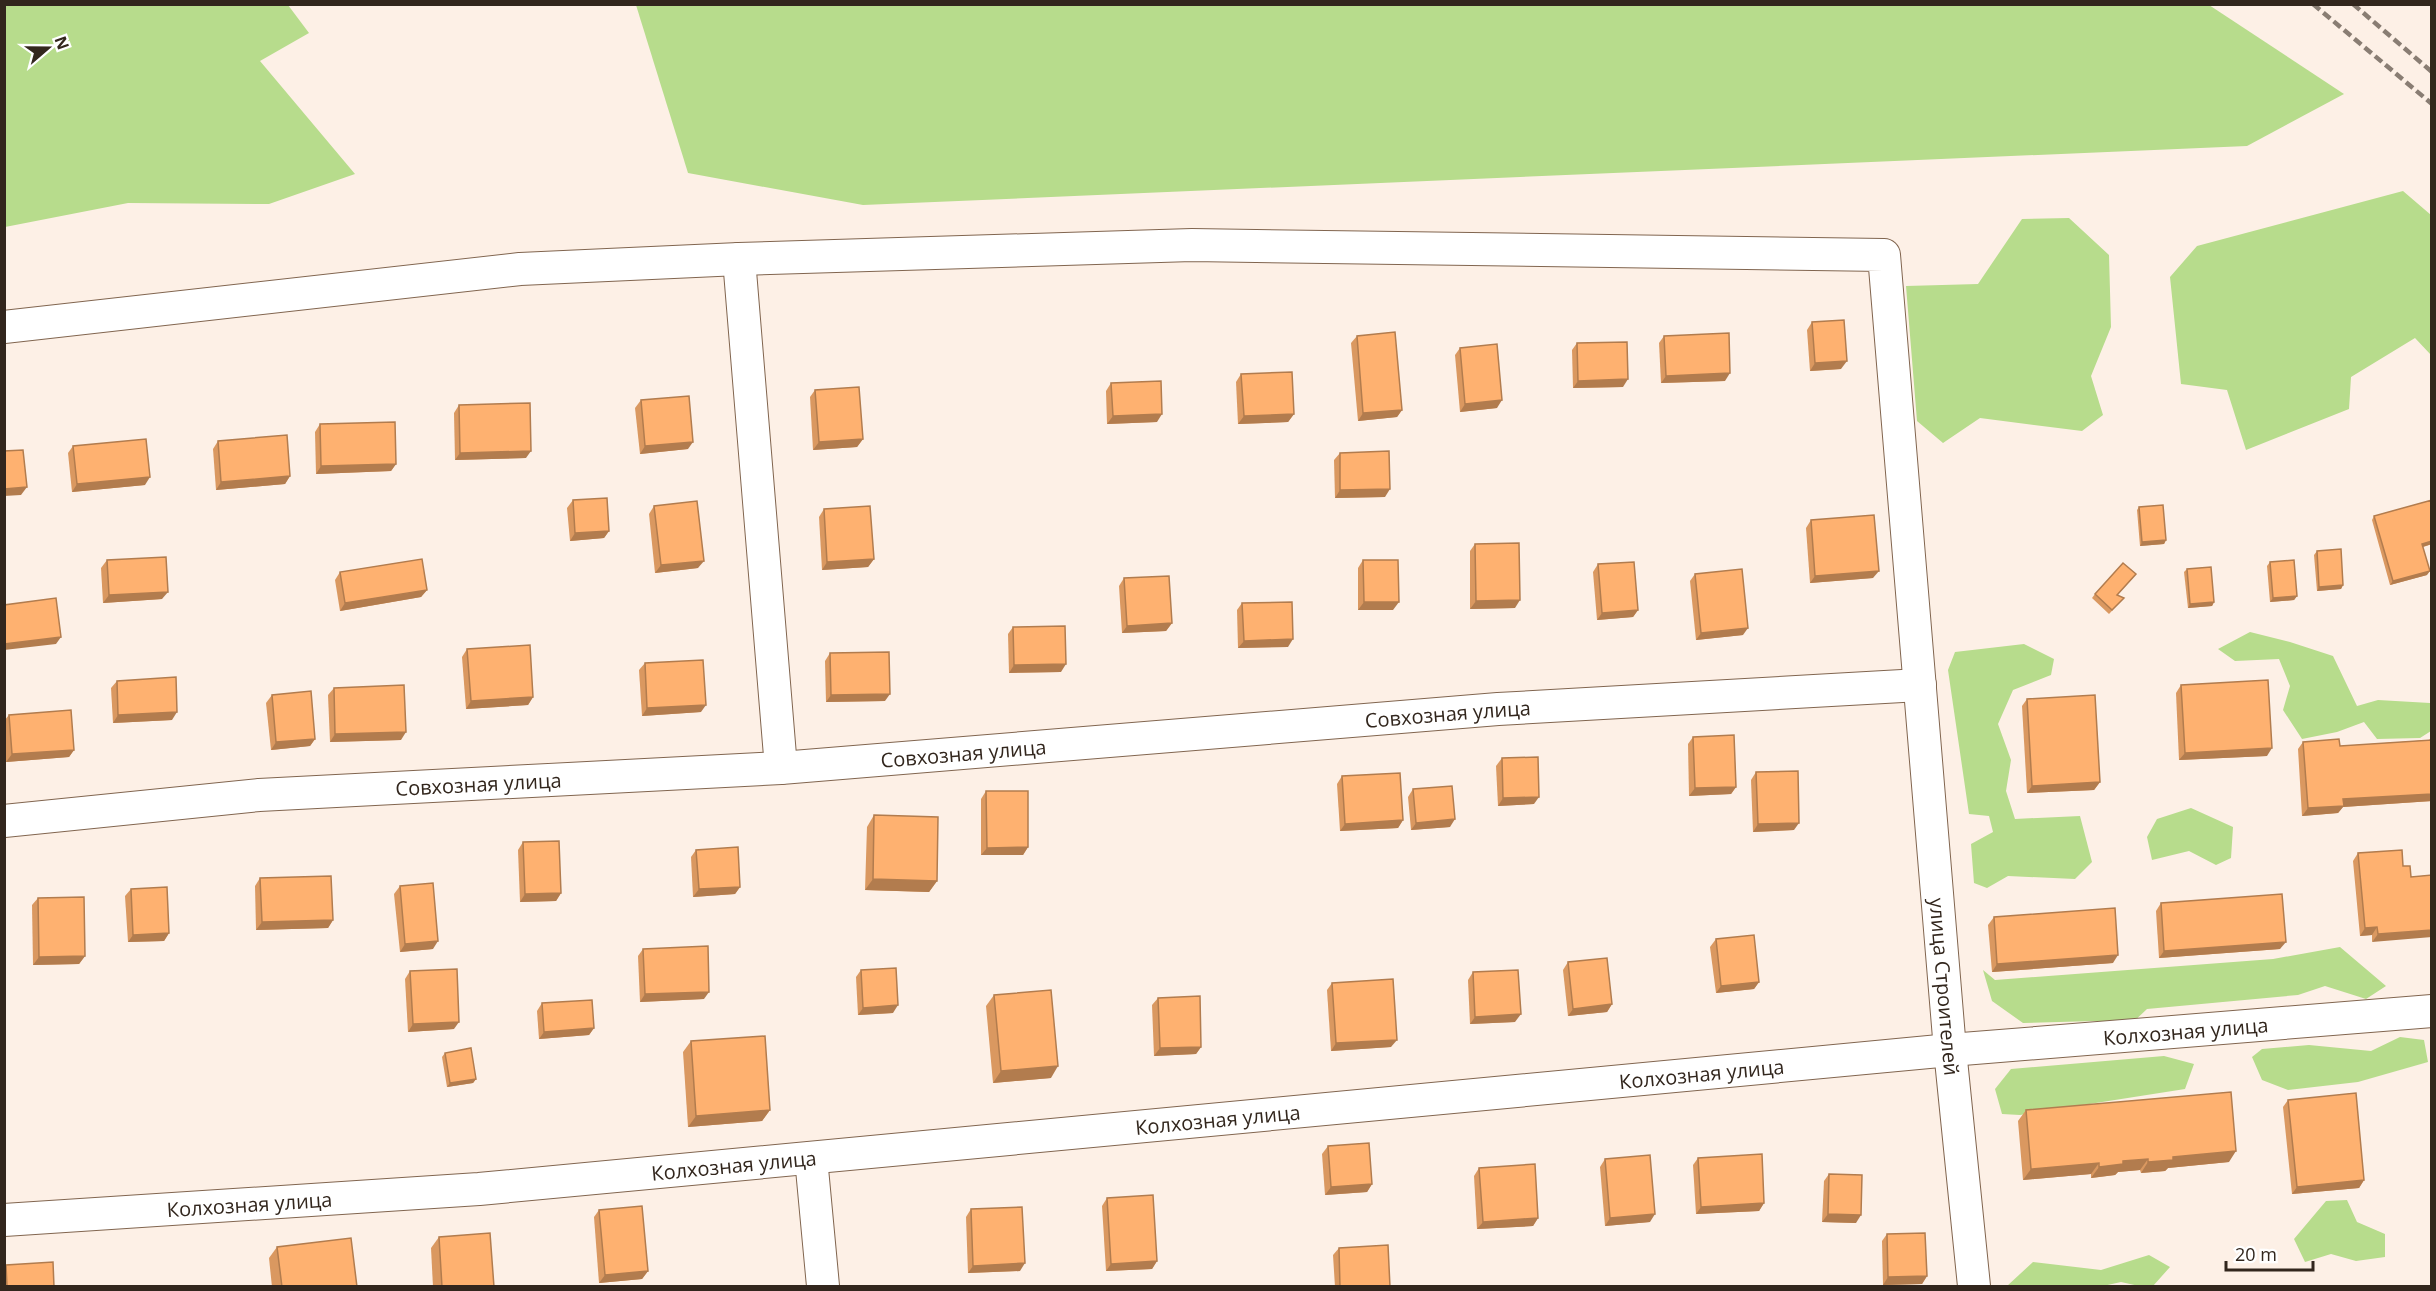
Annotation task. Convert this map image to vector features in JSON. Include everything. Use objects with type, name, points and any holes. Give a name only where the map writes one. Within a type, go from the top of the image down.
[{"type":"street","name":"улица Строителей","points":[[739,259],[1192,245],[1884,255],[1950,1050],[1974,1287]]},
{"type":"street","points":[[4,327],[520,269],[739,259],[781,768]]},
{"type":"street","name":"Совхозная улица","points":[[4,820],[259,795],[781,768],[1498,709],[1920,685]]},
{"type":"street","name":"Колхозная улица","points":[[4,1220],[479,1190],[1950,1050],[2432,1011]]},
{"type":"street","points":[[811,1158],[823,1287]]},
{"type":"green space","points":[[5,4],[288,5],[309,33],[260,61],[355,174],[269,204],[128,203],[5,227]]},
{"type":"green space","points":[[636,5],[2209,5],[2344,94],[2247,146],[863,205],[688,173]]},
{"type":"green space","points":[[2403,191],[2431,215],[2431,355],[2415,338],[2351,377],[2349,409],[2246,450],[2227,390],[2181,384],[2170,277],[2197,246]]},
{"type":"green space","points":[[2069,218],[2109,255],[2111,327],[2091,376],[2103,415],[2082,431],[1980,418],[1943,443],[1917,421],[1906,286],[1978,284],[2022,219]]},
{"type":"green space","points":[[2250,632],[2333,656],[2357,706],[2378,700],[2430,703],[2431,731],[2420,738],[2377,739],[2364,722],[2337,732],[2302,739],[2283,710],[2290,686],[2279,659],[2235,661],[2218,649]]},
{"type":"green space","points":[[2024,644],[2054,659],[2051,675],[2013,690],[1998,724],[2011,760],[2006,791],[2015,819],[2080,816],[2092,862],[2075,879],[2008,876],[1987,888],[1974,883],[1971,844],[1993,832],[1989,816],[1969,814],[1948,670],[1955,652]]},
{"type":"green space","points":[[2191,808],[2233,827],[2231,858],[2216,865],[2189,851],[2152,860],[2147,837],[2157,819]]},
{"type":"green space","points":[[2340,947],[2386,986],[2366,999],[2325,986],[2298,995],[2147,1009],[2129,1026],[2095,1021],[2023,1023],[1992,1001],[1983,970],[1995,980],[2273,959]]},
{"type":"green space","points":[[2400,1037],[2424,1040],[2428,1062],[2358,1082],[2288,1090],[2262,1080],[2252,1057],[2262,1049],[2309,1045],[2371,1051]]},
{"type":"green space","points":[[2164,1056],[2194,1064],[2185,1089],[2020,1115],[2002,1114],[1995,1089],[2011,1069]]},
{"type":"green space","points":[[2347,1200],[2357,1222],[2385,1234],[2385,1257],[2356,1261],[2331,1254],[2305,1262],[2294,1239],[2326,1201]]},
{"type":"green space","points":[[2149,1255],[2170,1267],[2153,1286],[2121,1282],[2103,1286],[2007,1286],[2033,1262],[2101,1270]]},
{"type":"building","points":[[1844,320],[1847,361],[1815,363],[1812,322]]},
{"type":"building","points":[[1395,332],[1402,410],[1363,413],[1357,336]]},
{"type":"building","points":[[1729,333],[1730,373],[1666,376],[1664,336]]},
{"type":"building","points":[[1627,342],[1628,379],[1578,381],[1577,343]]},
{"type":"building","points":[[1497,344],[1502,400],[1465,404],[1460,348]]},
{"type":"building","points":[[1292,372],[1294,414],[1244,416],[1241,374]]},
{"type":"building","points":[[1161,381],[1162,414],[1113,416],[1111,383]]},
{"type":"building","points":[[859,387],[863,439],[819,442],[815,390]]},
{"type":"building","points":[[689,396],[693,442],[645,446],[641,400]]},
{"type":"building","points":[[530,403],[531,451],[460,453],[459,405]]},
{"type":"building","points":[[395,422],[396,464],[321,466],[320,424]]},
{"type":"building","points":[[287,435],[290,476],[221,482],[218,441]]},
{"type":"building","points":[[146,439],[150,477],[77,484],[73,446]]},
{"type":"building","points":[[23,450],[27,487],[4,489],[4,451]]},
{"type":"building","points":[[1389,451],[1390,489],[1340,490],[1340,453]]},
{"type":"building","points":[[607,498],[609,531],[575,533],[573,500]]},
{"type":"building","points":[[2432,500],[2432,541],[2422,544],[2430,571],[2393,581],[2374,516]]},
{"type":"building","points":[[697,501],[704,561],[661,565],[654,506]]},
{"type":"building","points":[[2163,505],[2166,540],[2142,542],[2139,507]]},
{"type":"building","points":[[870,506],[874,559],[827,562],[824,509]]},
{"type":"building","points":[[1874,515],[1879,571],[1815,576],[1811,520]]},
{"type":"building","points":[[1519,543],[1520,600],[1476,601],[1475,544]]},
{"type":"building","points":[[2341,549],[2343,585],[2319,587],[2317,551]]},
{"type":"building","points":[[166,557],[168,592],[109,595],[107,560]]},
{"type":"building","points":[[422,559],[427,590],[345,603],[340,572]]},
{"type":"building","points":[[1363,560],[1398,560],[1399,602],[1364,602]]},
{"type":"building","points":[[2294,560],[2297,596],[2273,598],[2270,562]]},
{"type":"building","points":[[1634,562],[1638,610],[1602,613],[1598,564]]},
{"type":"building","points":[[2123,563],[2136,574],[2117,595],[2124,598],[2112,610],[2095,594]]},
{"type":"building","points":[[2211,567],[2214,602],[2190,604],[2187,569]]},
{"type":"building","points":[[1742,569],[1748,628],[1701,633],[1695,574]]},
{"type":"building","points":[[1169,576],[1172,623],[1127,626],[1124,578]]},
{"type":"building","points":[[56,598],[61,637],[4,644],[4,605]]},
{"type":"building","points":[[1292,602],[1293,639],[1244,641],[1242,603]]},
{"type":"building","points":[[1065,626],[1066,664],[1014,665],[1013,627]]},
{"type":"building","points":[[530,645],[533,697],[471,701],[467,649]]},
{"type":"building","points":[[889,652],[890,694],[831,695],[830,653]]},
{"type":"building","points":[[703,660],[706,705],[647,708],[645,663]]},
{"type":"building","points":[[176,677],[177,712],[118,715],[117,681]]},
{"type":"building","points":[[2268,680],[2272,748],[2185,753],[2181,685]]},
{"type":"building","points":[[404,685],[406,732],[335,734],[334,688]]},
{"type":"building","points":[[311,691],[315,739],[276,742],[272,695]]},
{"type":"building","points":[[2095,695],[2100,782],[2032,786],[2027,699]]},
{"type":"building","points":[[71,710],[74,750],[12,754],[9,715]]},
{"type":"building","points":[[1734,735],[1736,787],[1695,788],[1693,737]]},
{"type":"building","points":[[2339,739],[2340,746],[2432,740],[2432,794],[2343,799],[2344,806],[2308,808],[2303,742]]},
{"type":"building","points":[[1538,757],[1539,797],[1503,798],[1502,758]]},
{"type":"building","points":[[1798,771],[1799,823],[1758,824],[1756,772]]},
{"type":"building","points":[[1400,773],[1403,820],[1345,824],[1342,776]]},
{"type":"building","points":[[1452,786],[1455,819],[1416,823],[1413,789]]},
{"type":"building","points":[[986,791],[1028,791],[1028,847],[987,848]]},
{"type":"building","points":[[874,815],[938,817],[937,881],[873,879]]},
{"type":"building","points":[[559,841],[561,893],[525,894],[523,842]]},
{"type":"building","points":[[738,847],[740,887],[699,889],[696,850]]},
{"type":"building","points":[[2402,850],[2403,866],[2410,866],[2411,877],[2432,875],[2432,930],[2378,934],[2377,927],[2365,928],[2358,853]]},
{"type":"building","points":[[331,876],[333,920],[262,922],[260,878]]},
{"type":"building","points":[[433,883],[438,941],[405,944],[400,886]]},
{"type":"building","points":[[167,887],[169,933],[133,935],[131,889]]},
{"type":"building","points":[[2282,894],[2286,942],[2164,951],[2161,903]]},
{"type":"building","points":[[84,897],[85,956],[39,957],[38,898]]},
{"type":"building","points":[[2115,908],[2118,955],[1997,964],[1994,917]]},
{"type":"building","points":[[1754,935],[1759,982],[1721,986],[1716,939]]},
{"type":"building","points":[[708,946],[709,992],[645,994],[643,949]]},
{"type":"building","points":[[1607,958],[1612,1004],[1573,1009],[1568,962]]},
{"type":"building","points":[[896,968],[898,1005],[863,1008],[861,970]]},
{"type":"building","points":[[457,969],[459,1022],[413,1024],[410,971]]},
{"type":"building","points":[[1518,970],[1521,1014],[1475,1017],[1473,972]]},
{"type":"building","points":[[1393,979],[1397,1040],[1336,1043],[1332,983]]},
{"type":"building","points":[[1051,990],[1058,1066],[1001,1071],[994,995]]},
{"type":"building","points":[[1200,996],[1201,1047],[1160,1048],[1158,998]]},
{"type":"building","points":[[592,1000],[594,1028],[544,1032],[542,1003]]},
{"type":"building","points":[[765,1036],[770,1110],[696,1116],[691,1041]]},
{"type":"building","points":[[471,1048],[476,1079],[450,1083],[445,1053]]},
{"type":"building","points":[[2231,1092],[2236,1151],[2173,1157],[2173,1160],[2123,1161],[2123,1164],[2099,1167],[2099,1163],[2031,1169],[2026,1110]]},
{"type":"building","points":[[2356,1093],[2364,1180],[2297,1187],[2288,1100]]},
{"type":"building","points":[[1369,1143],[1372,1184],[1331,1187],[1328,1146]]},
{"type":"building","points":[[1762,1154],[1764,1203],[1701,1207],[1698,1158]]},
{"type":"building","points":[[1650,1155],[1655,1214],[1610,1218],[1605,1159]]},
{"type":"building","points":[[1535,1164],[1538,1218],[1483,1222],[1479,1168]]},
{"type":"building","points":[[1829,1174],[1862,1175],[1861,1215],[1828,1214]]},
{"type":"building","points":[[1153,1195],[1157,1261],[1111,1264],[1107,1198]]},
{"type":"building","points":[[642,1206],[648,1271],[605,1275],[599,1210]]},
{"type":"building","points":[[1022,1207],[1025,1263],[973,1266],[971,1209]]},
{"type":"building","points":[[490,1233],[494,1287],[442,1287],[439,1237]]},
{"type":"building","points":[[1925,1233],[1927,1276],[1888,1277],[1887,1234]]},
{"type":"building","points":[[351,1238],[357,1287],[282,1287],[277,1247]]},
{"type":"building","points":[[1388,1245],[1390,1287],[1340,1287],[1339,1248]]},
{"type":"building","points":[[53,1262],[54,1287],[7,1287],[6,1265]]},
{"type":"railway","points":[[2313,4],[2432,104]]},
{"type":"railway","points":[[2353,4],[2432,72]]}]
